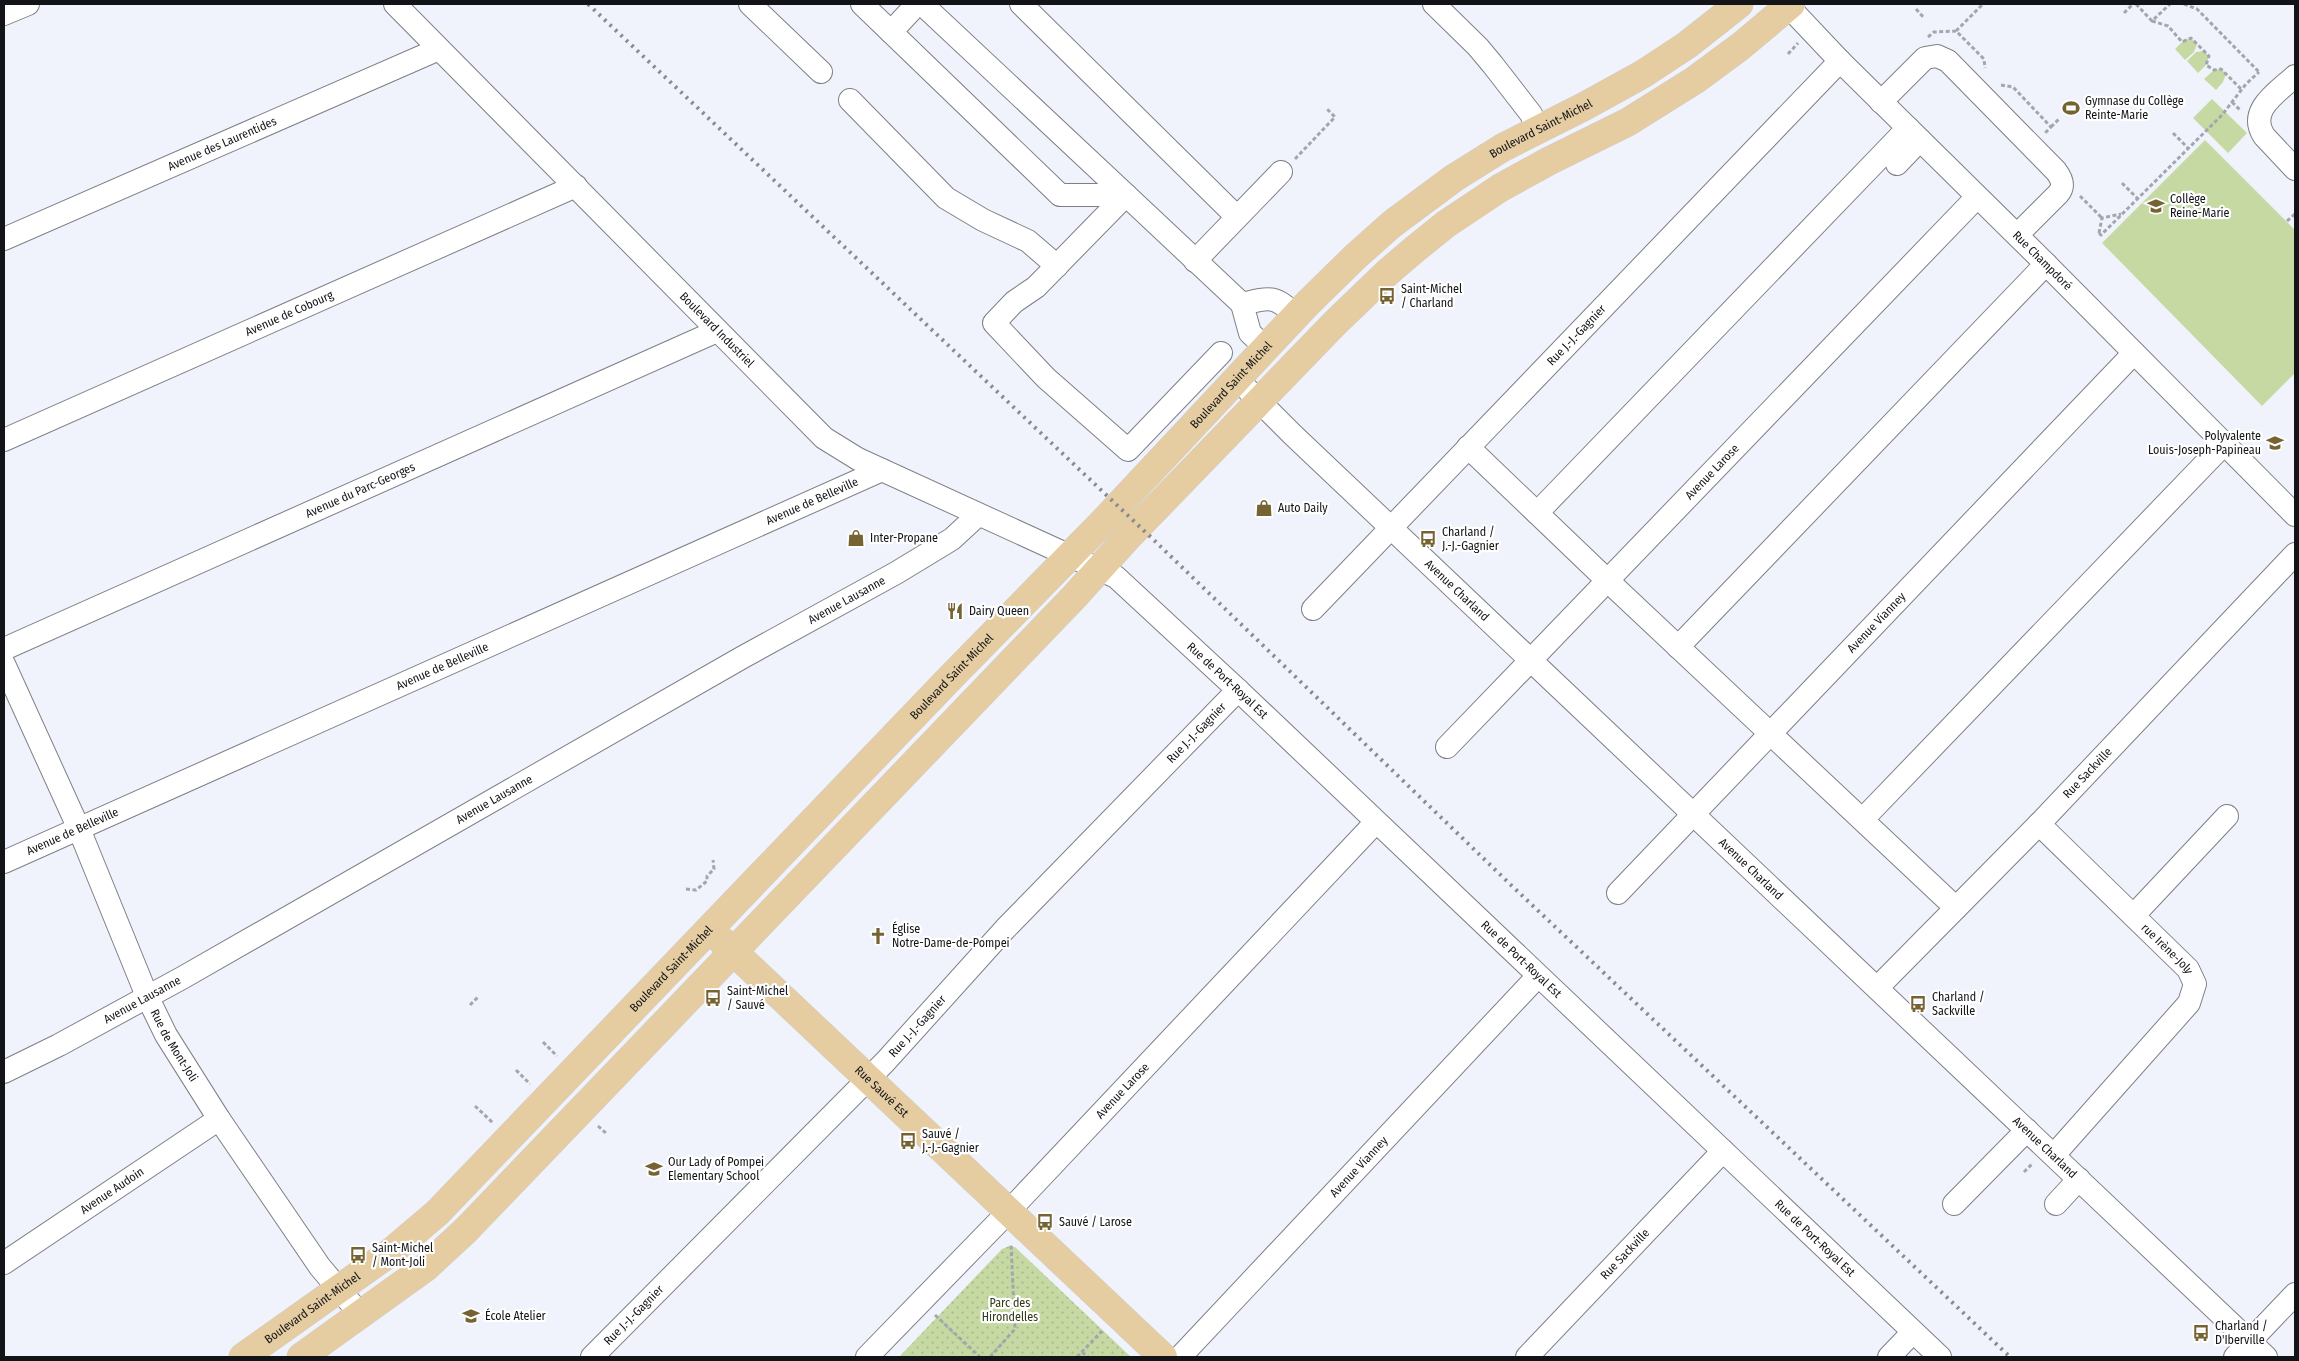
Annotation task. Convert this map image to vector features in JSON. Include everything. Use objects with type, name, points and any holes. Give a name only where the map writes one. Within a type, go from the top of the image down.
[{"type":"main road","name":"Boulevard Saint-Michel","points":[[242,1357],[391,1252],[437,1213],[709,928],[1069,556],[1296,316],[1356,256],[1417,205],[1485,158],[1643,74],[1687,45],[1739,4]]},
{"type":"main road","points":[[301,1357],[425,1268],[466,1230],[1074,597],[1098,569],[1376,283],[1446,224],[1516,179],[1625,124],[1659,103],[1726,58],[1790,5]]},
{"type":"main road","name":"Rue Sauvé Est","points":[[709,928],[1164,1357]]},
{"type":"street","points":[[4,14],[28,4]]},
{"type":"street","name":"Boulevard Industriel","points":[[395,4],[824,438],[836,447],[882,470],[1098,569]]},
{"type":"street","points":[[750,4],[820,72]]},
{"type":"street","points":[[862,4],[1060,194],[1126,195]]},
{"type":"street","points":[[891,32],[917,4]]},
{"type":"street","points":[[922,4],[1242,304],[1250,333],[1266,348]]},
{"type":"street","points":[[1022,4],[1237,218]]},
{"type":"street","points":[[1434,4],[1483,53],[1530,114],[1538,130]]},
{"type":"street","name":"Rue Champdoré","points":[[1790,5],[1840,61],[2046,264],[2295,515]]},
{"type":"street","name":"Avenue des Laurentides","points":[[4,239],[439,49]]},
{"type":"street","points":[[1881,102],[1925,58],[1937,56],[1951,64],[2054,169],[2062,180],[2062,187],[2058,194],[2016,235]]},
{"type":"street","name":"Rue J.-J.-Gagnier","points":[[1313,609],[1840,61]]},
{"type":"street","points":[[2295,76],[2262,107],[2258,121],[2264,136],[2295,170]]},
{"type":"street","points":[[850,100],[946,198],[983,220],[1028,242],[1057,266]]},
{"type":"street","points":[[1538,512],[1914,134]]},
{"type":"street","points":[[1897,164],[1914,134]]},
{"type":"street","points":[[1196,261],[1288,165]]},
{"type":"street","name":"Avenue de Cobourg","points":[[4,440],[576,186]]},
{"type":"street","points":[[1126,195],[1036,287],[1014,302],[994,323],[1046,378],[1128,450],[1220,353]]},
{"type":"street","name":"Avenue Larose","points":[[1448,747],[1978,197]]},
{"type":"street","points":[[1678,646],[2046,264]]},
{"type":"street","points":[[1242,304],[1266,298],[1273,299],[1284,304],[1296,316]]},
{"type":"street","name":"Avenue du Parc-Georges","points":[[4,649],[718,332]]},
{"type":"street","name":"Avenue Vianney","points":[[1618,892],[2134,353]]},
{"type":"street","name":"Avenue Charland","points":[[1237,379],[2027,1130],[2059,1166],[2243,1349],[2266,1357]]},
{"type":"street","points":[[1154,424],[1176,444]]},
{"type":"street","points":[[1863,819],[2225,443]]},
{"type":"street","points":[[1468,447],[1678,646],[1772,732],[1956,908]]},
{"type":"street","name":"Avenue de Belleville","points":[[4,862],[882,470]]},
{"type":"street","name":"Avenue Lausanne","points":[[4,1072],[59,1045],[743,657],[896,573],[952,539],[978,515]]},
{"type":"street","name":"Rue Sackville","points":[[1877,988],[2039,824],[2295,554]]},
{"type":"street","name":"Rue de Port-Royal Est","points":[[1098,569],[1116,577],[1238,690],[1940,1357]]},
{"type":"street","name":"Rue de Mont-Joli","points":[[4,664],[79,829],[146,996],[166,1035],[219,1119],[320,1267],[361,1315]]},
{"type":"street","name":"Rue J.-J.-Gagnier","points":[[592,1357],[869,1078],[1005,929],[1238,690]]},
{"type":"street","points":[[2134,915],[2227,816]]},
{"type":"street","name":"Avenue Larose","points":[[867,1357],[1009,1211],[1376,822]]},
{"type":"street","name":"rue Irène-Joly","points":[[2039,824],[2188,969],[2196,984],[2189,1003],[2059,1166],[2050,1199]]},
{"type":"street","name":"Avenue Vianney","points":[[1180,1357],[1538,976]]},
{"type":"street","name":"Avenue Audoin","points":[[4,1263],[219,1119]]},
{"type":"street","points":[[1967,1197],[2027,1130]]},
{"type":"street","name":"Rue Sackville","points":[[1527,1357],[1723,1151]]},
{"type":"street","points":[[2243,1349],[2295,1294]]},
{"type":"street","points":[[1888,1357],[1913,1332]]},
{"type":"path","points":[[1956,30],[1983,4]]},
{"type":"path","points":[[2124,13],[2135,4],[2152,21],[2168,26],[2182,42],[2191,38],[2209,56],[2206,65],[2214,70],[2221,69],[2242,90]]},
{"type":"path","points":[[2152,21],[2170,4]]},
{"type":"path","points":[[2184,4],[2197,9],[2264,77]]},
{"type":"path","points":[[2197,9],[2201,4]]},
{"type":"path","points":[[1916,9],[1924,18]]},
{"type":"path","points":[[1788,54],[1799,43]]},
{"type":"path","points":[[2102,218],[2099,233],[2102,235],[2222,114],[2259,72]]},
{"type":"path","points":[[1288,165],[1335,117],[1327,109]]},
{"type":"path","points":[[2051,127],[2060,118]]},
{"type":"path","points":[[2173,133],[2188,148]]},
{"type":"path","points":[[2122,183],[2137,198]]},
{"type":"path","points":[[2074,191],[2102,218]]},
{"type":"path","points":[[2102,218],[2121,214]]},
{"type":"path","points":[[2287,221],[2295,214]]},
{"type":"path","points":[[686,888],[696,890],[707,881],[707,876],[714,869],[713,860]]},
{"type":"path","points":[[470,1005],[478,997]]},
{"type":"path","points":[[543,1042],[560,1060]]},
{"type":"path","points":[[516,1070],[534,1088]]},
{"type":"path","points":[[475,1106],[496,1126]]},
{"type":"path","points":[[594,1122],[607,1134]]},
{"type":"path","points":[[2024,1172],[2059,1166]]},
{"type":"path","points":[[990,1357],[1015,1329],[1009,1211]]},
{"type":"path","points":[[920,1301],[980,1357]]},
{"type":"path","points":[[1077,1357],[1118,1314]]},
{"type":"path","points":[[1082,1352],[1088,1357]]},
{"type":"green space","points":[[2191,38],[2197,44],[2194,52],[2185,60],[2175,49],[2184,40]]},
{"type":"green space","points":[[2204,51],[2209,56],[2206,65],[2198,73],[2187,61],[2196,52]]},
{"type":"green space","points":[[2221,69],[2226,74],[2223,82],[2216,90],[2204,79],[2214,70]]},
{"type":"green space","points":[[2212,99],[2247,133],[2228,153],[2193,118]]},
{"type":"green space","points":[[2205,140],[2295,230],[2295,373],[2262,406],[2102,243]]},
{"type":"green space","name":"Parc des Hirondelles","points":[[1009,1246],[1015,1247],[1131,1357],[899,1357],[1002,1249]]},
{"type":"railway","points":[[588,4],[1158,544],[1512,886],[2010,1357]]},
{"type":"place","name":"Gymnase du Collège Reinte-Marie","points":[[2071,108]]},
{"type":"place","name":"Collège Reine-Marie","points":[[2156,206]]},
{"type":"place","name":"Saint-Michel / Charland","points":[[1387,296]]},
{"type":"place","name":"Polyvalente Louis-Joseph-Papineau","points":[[2275,443]]},
{"type":"place","name":"Auto Daily","points":[[1264,508]]},
{"type":"place","name":"Inter-Propane","points":[[856,538]]},
{"type":"place","name":"Charland / J.-J.-Gagnier","points":[[1428,539]]},
{"type":"place","name":"Dairy Queen","points":[[955,611]]},
{"type":"place","name":"Église Notre-Dame-de-Pompei","points":[[878,936]]},
{"type":"place","name":"Saint-Michel / Sauvé","points":[[713,998]]},
{"type":"place","name":"Charland / Sackville","points":[[1918,1004]]},
{"type":"place","name":"Sauvé / J.-J.-Gagnier","points":[[908,1141]]},
{"type":"place","name":"Our Lady of Pompei Elementary School","points":[[654,1169]]},
{"type":"place","name":"Sauvé / Larose","points":[[1045,1222]]},
{"type":"place","name":"Saint-Michel / Mont-Joli","points":[[358,1255]]},
{"type":"place","name":"École Atelier","points":[[471,1316]]},
{"type":"place","name":"Charland / D'Iberville","points":[[2201,1333]]}]
